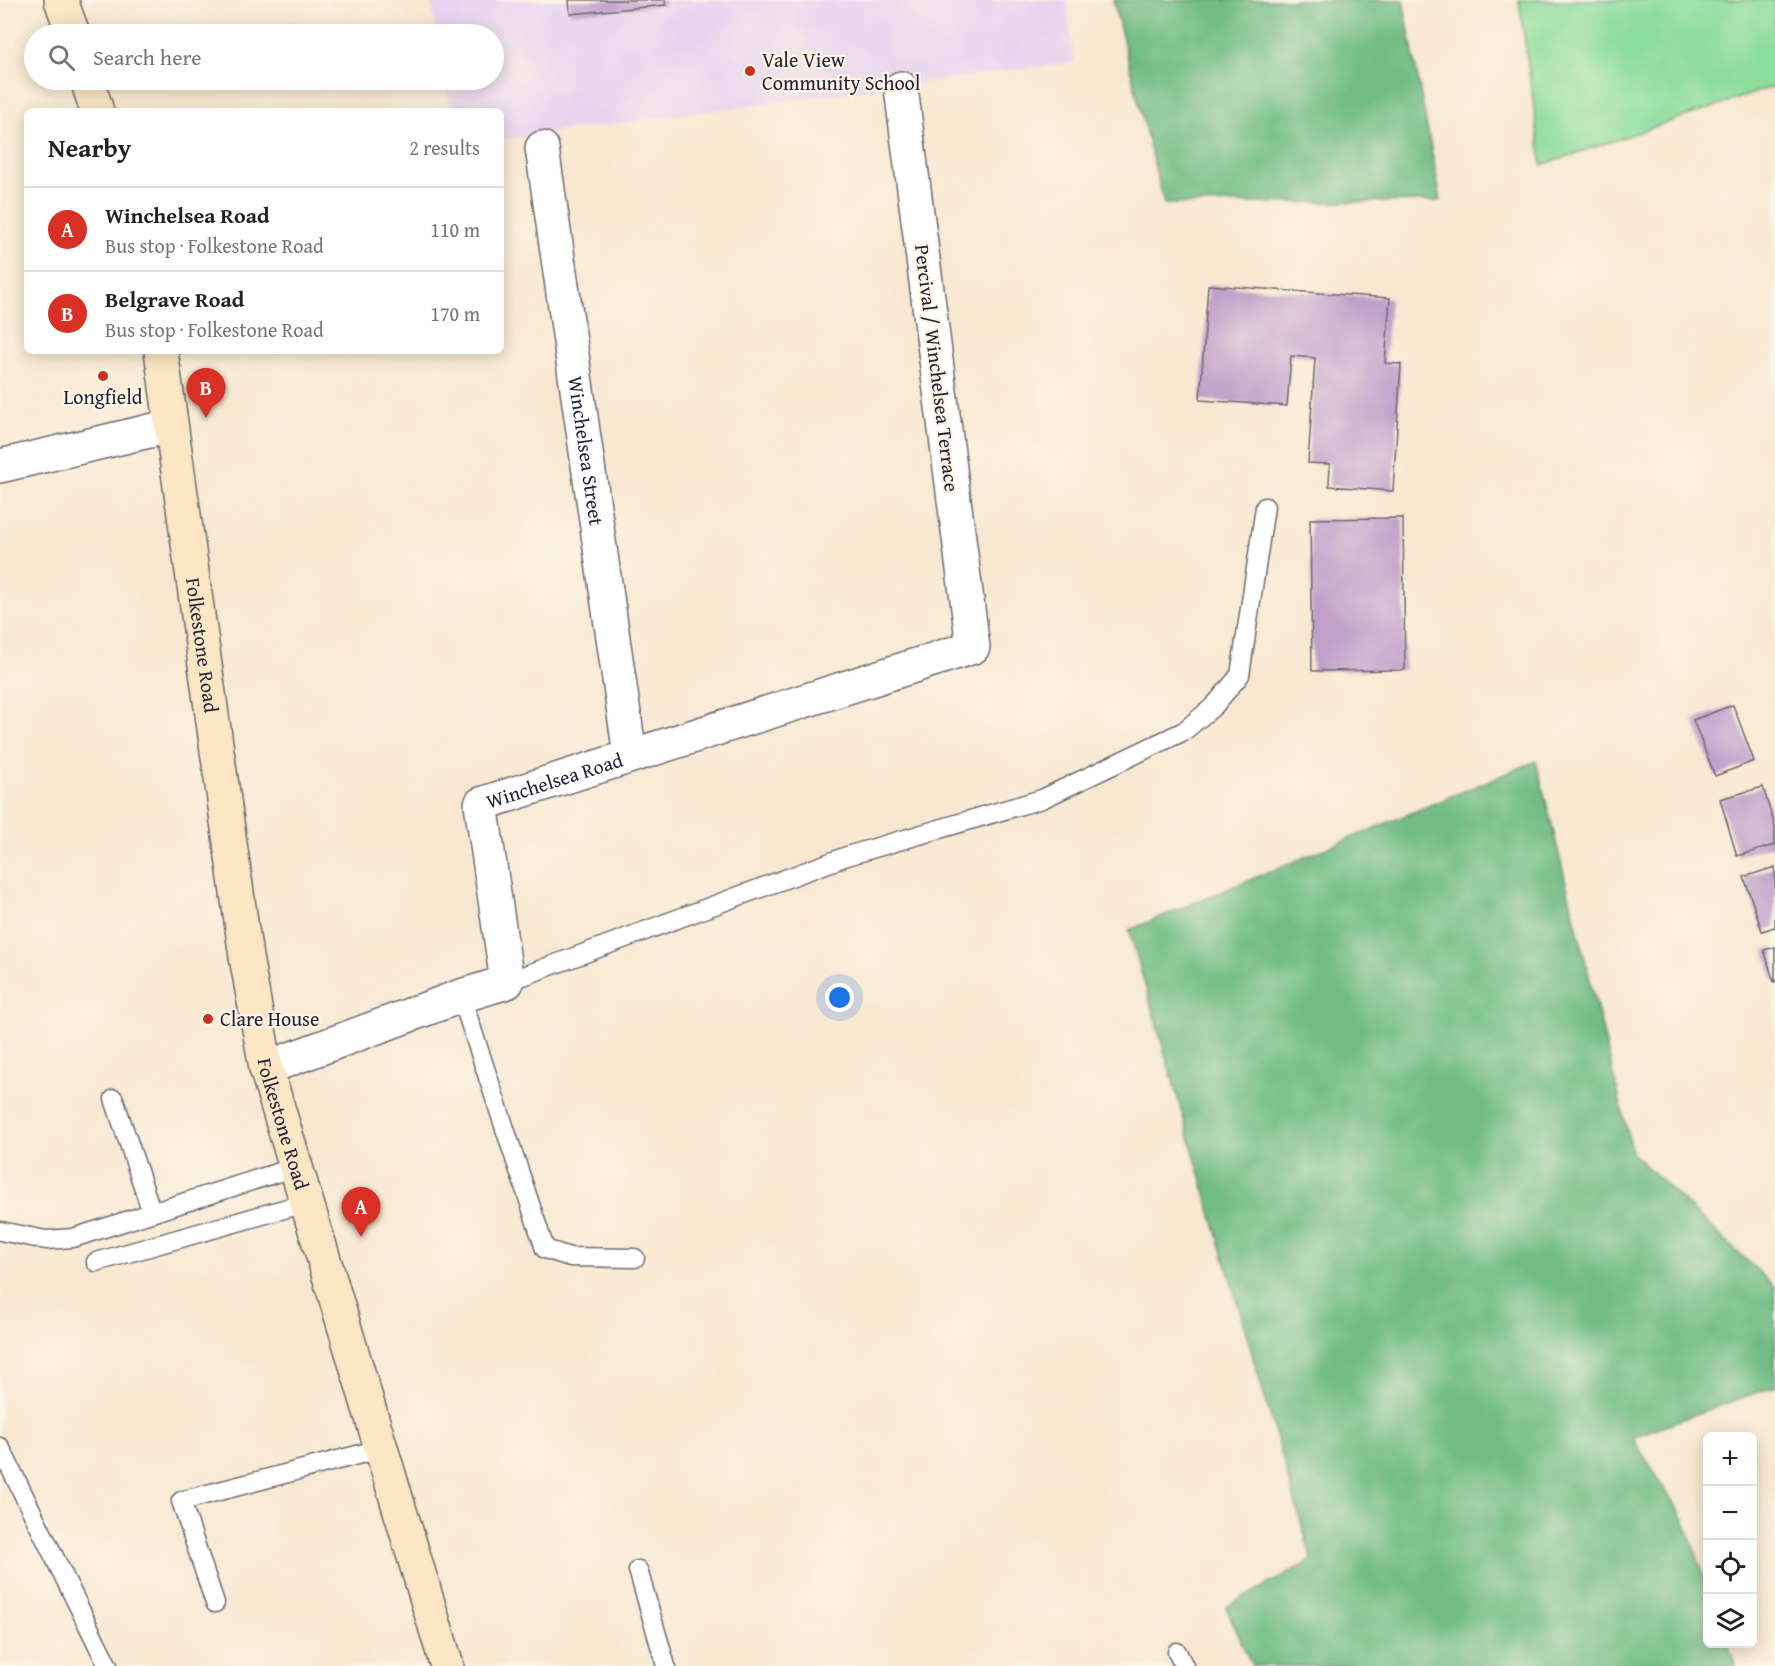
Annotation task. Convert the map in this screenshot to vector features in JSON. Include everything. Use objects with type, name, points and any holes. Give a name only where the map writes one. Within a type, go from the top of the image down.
[{"type":"main road","points":[[61,0],[69,24]]},
{"type":"main road","points":[[90,90],[96,108]]},
{"type":"main road","name":"Folkestone Road","points":[[161,354],[246,957],[266,1068],[447,1666]]},
{"type":"street","name":"Percival / Winchelsea Terrace","points":[[901,88],[973,647]]},
{"type":"street","name":"Winchelsea Street","points":[[542,148],[630,755]]},
{"type":"street","points":[[0,466],[171,426]]},
{"type":"street","name":"Winchelsea Road","points":[[507,982],[481,804],[973,647]]},
{"type":"street","points":[[266,1068],[461,996],[507,982]]},
{"type":"lane","points":[[507,982],[847,856],[1042,799],[1184,731],[1214,706],[1240,675],[1265,507]]},
{"type":"lane","points":[[461,996],[545,1249],[570,1257],[635,1258]]},
{"type":"lane","points":[[114,1099],[152,1213]]},
{"type":"lane","points":[[0,1231],[45,1240],[73,1238],[295,1167]]},
{"type":"lane","points":[[96,1262],[305,1203]]},
{"type":"lane","points":[[0,1447],[108,1666]]},
{"type":"lane","points":[[215,1603],[181,1501],[380,1449]]},
{"type":"lane","points":[[638,1570],[666,1666]]},
{"type":"shaded area","name":"Vale View Community School","points":[[431,0],[1067,0],[1074,62],[504,139],[504,108],[450,108],[447,90],[504,90],[504,24],[435,24]]},
{"type":"green space","points":[[1113,0],[1403,0],[1441,201],[1164,204]]},
{"type":"green space","points":[[1519,0],[1775,0],[1775,86],[1542,165]]},
{"type":"green space","points":[[1536,761],[1633,1154],[1775,1287],[1775,1386],[1632,1437],[1685,1521],[1703,1574],[1703,1648],[1729,1648],[1736,1666],[1252,1666],[1226,1607],[1312,1560],[1129,930]]},
{"type":"building","points":[[569,0],[665,0],[666,5],[570,14]]},
{"type":"building","points":[[1208,285],[1390,298],[1385,363],[1401,364],[1393,491],[1329,486],[1330,464],[1308,463],[1315,358],[1291,356],[1287,406],[1200,400]]},
{"type":"building","points":[[1403,518],[1405,670],[1312,671],[1310,519]]},
{"type":"building","points":[[1733,705],[1754,761],[1715,776],[1693,720]]},
{"type":"building","points":[[1763,787],[1775,827],[1775,845],[1737,856],[1720,799]]},
{"type":"building","points":[[1775,867],[1775,927],[1762,931],[1744,877]]},
{"type":"building","points":[[1775,947],[1775,982],[1774,982],[1764,950]]},
{"type":"place","name":"Vale View Community School","points":[[750,71]]},
{"type":"place","name":"Longfield","points":[[103,376]]},
{"type":"place","name":"Belgrave Road","points":[[206,418]]},
{"type":"place","name":"Clare House","points":[[208,1019]]},
{"type":"place","name":"Winchelsea Road","points":[[361,1237]]}]
